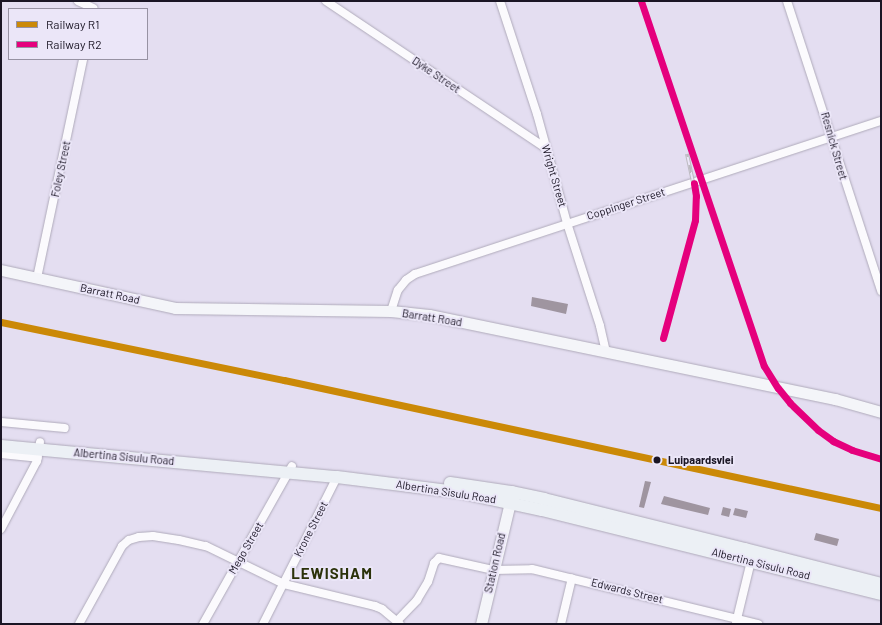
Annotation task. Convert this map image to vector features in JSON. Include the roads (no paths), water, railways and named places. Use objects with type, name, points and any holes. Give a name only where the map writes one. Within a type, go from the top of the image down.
[{"type":"main road","name":"Barratt Road","points":[[1,270],[175,308],[391,311],[429,315],[859,405],[881,412]]},
{"type":"main road","name":"Barratt Road","points":[[859,405],[881,406]]},
{"type":"main road","name":"Albertina Sisulu Road","points":[[1,438],[39,450]]},
{"type":"main road","name":"Albertina Sisulu Road","points":[[1,446],[291,469],[511,497],[752,556],[881,584]]},
{"type":"main road","name":"Albertina Sisulu Road","points":[[291,469],[337,477],[511,497]]},
{"type":"main road","name":"Station Road","points":[[481,624],[511,497]]},
{"type":"main road","name":"Albertina Sisulu Road","points":[[752,556],[881,594]]},
{"type":"street","points":[[78,1],[93,6]]},
{"type":"street","name":"Dyke Street","points":[[326,1],[546,148]]},
{"type":"street","name":"Wright Street","points":[[500,1],[523,69],[567,223],[598,319],[606,352]]},
{"type":"street","name":"Resnick Street","points":[[787,1],[881,291]]},
{"type":"street","name":"Foley Street","points":[[37,278],[83,60]]},
{"type":"street","name":"Coppinger Street","points":[[391,311],[398,290],[406,280],[415,274],[881,121]]},
{"type":"street","points":[[1,422],[65,428]]},
{"type":"street","points":[[1,454],[39,450]]},
{"type":"street","points":[[1,529],[39,450]]},
{"type":"street","name":"Mego Street","points":[[203,624],[291,469]]},
{"type":"street","name":"Krone Street","points":[[263,624],[337,477]]},
{"type":"street","points":[[79,624],[122,546],[129,540],[139,537],[153,536],[206,546],[284,584],[375,606],[398,623]]},
{"type":"street","points":[[736,621],[752,556]]},
{"type":"street","name":"Edwards Street","points":[[398,623],[411,609],[423,592],[436,560],[445,558],[493,570],[532,569],[736,621],[758,624]]},
{"type":"street","points":[[560,624],[572,578]]},
{"type":"railway","points":[[641,1],[764,366],[790,403],[818,430],[833,441],[852,450],[881,459]]},
{"type":"railway","points":[[663,338],[695,220],[696,196],[687,154]]},
{"type":"railway","points":[[1,322],[284,380],[881,508]]},
{"type":"rail line","name":"R2","points":[[641,1],[764,366],[790,403],[818,430],[833,441],[852,450],[881,459]]},
{"type":"rail line","name":"R2","points":[[663,338],[695,220],[696,196],[694,183]]},
{"type":"rail line","name":"R1","points":[[1,322],[284,380],[881,508]]},
{"type":"place","name":"Luipaardsvlei","points":[[657,460]]},
{"type":"district","name":"LEWISHAM","points":[[332,574]]}]
